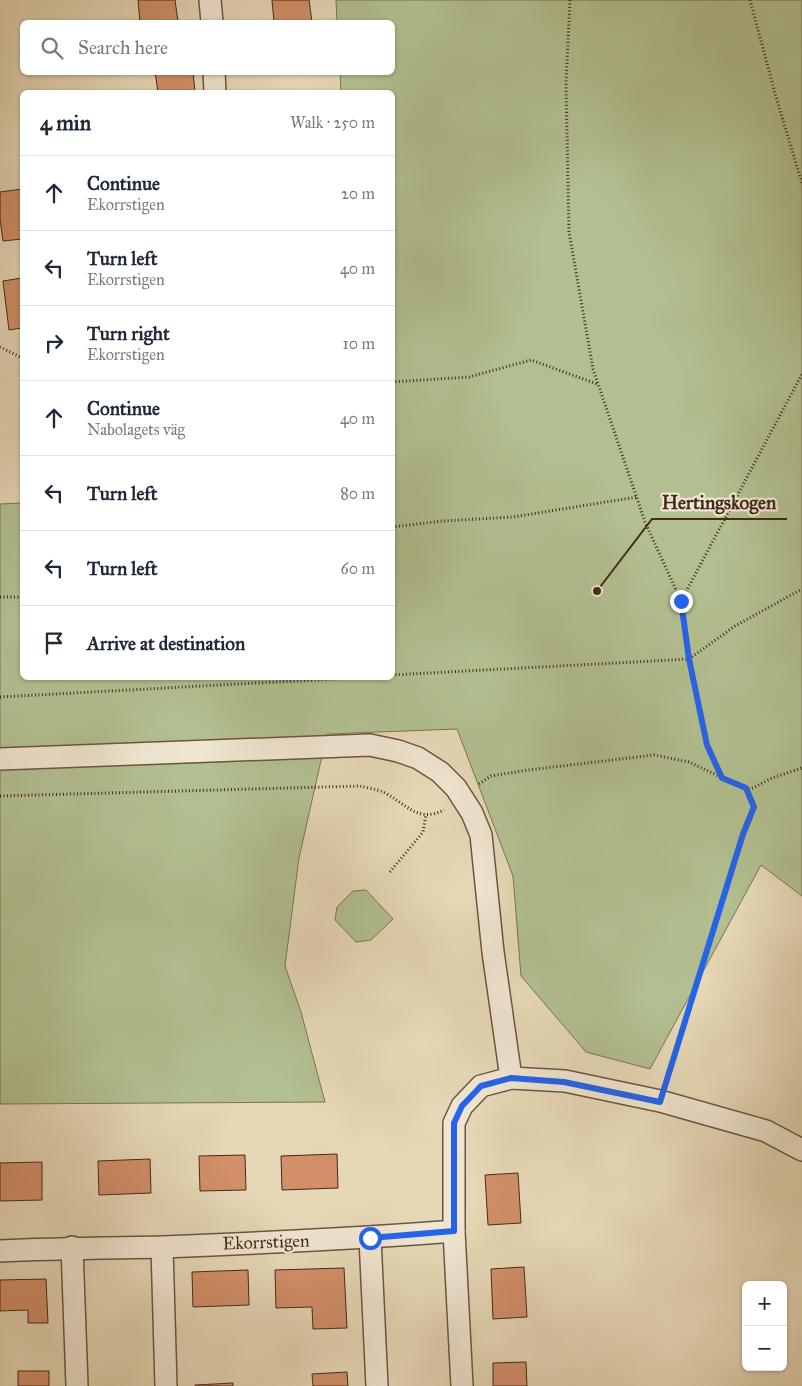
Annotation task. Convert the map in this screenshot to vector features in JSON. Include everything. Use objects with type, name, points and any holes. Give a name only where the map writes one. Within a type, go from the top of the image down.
[{"type":"street","points":[[210,0],[212,20]]},
{"type":"street","points":[[214,75],[215,90]]},
{"type":"street","points":[[0,759],[370,744],[398,750],[418,758],[440,772],[456,788],[472,812],[481,835],[493,952],[511,1078]]},
{"type":"street","points":[[462,1386],[454,1231],[454,1123],[462,1106],[481,1086],[511,1078],[564,1082],[660,1102],[766,1131],[802,1150]]},
{"type":"street","name":"Ekorrstigen","points":[[0,1251],[72,1247],[162,1247],[370,1238],[454,1231]]},
{"type":"street","points":[[370,1238],[377,1386]]},
{"type":"street","points":[[72,1247],[77,1386]]},
{"type":"street","points":[[162,1247],[166,1386]]},
{"type":"path","points":[[570,0],[566,83],[568,232],[593,369],[646,522],[681,601],[689,659],[707,745],[722,778]]},
{"type":"path","points":[[750,0],[776,98],[802,184]]},
{"type":"path","points":[[0,347],[20,357]]},
{"type":"path","points":[[395,382],[469,377],[531,360],[598,384]]},
{"type":"path","points":[[681,601],[802,374]]},
{"type":"path","points":[[395,527],[442,521],[513,517],[637,497]]},
{"type":"path","points":[[395,675],[689,659],[735,626],[802,589]]},
{"type":"path","points":[[0,597],[20,597]]},
{"type":"path","points":[[0,697],[311,680]]},
{"type":"path","points":[[0,796],[360,786],[383,791],[410,810],[426,815],[437,813],[448,807],[491,776],[528,770],[654,755],[690,762],[746,788],[753,788],[772,778],[802,768]]},
{"type":"path","points":[[660,1102],[743,834],[754,807],[746,788]]},
{"type":"path","points":[[390,872],[423,832],[426,815]]},
{"type":"green space","points":[[336,0],[802,0],[802,896],[761,865],[650,1069],[586,1052],[521,976],[513,876],[457,729],[327,734],[299,858],[285,966],[301,1012],[325,1102],[0,1104],[0,504],[20,503],[20,680],[395,680],[395,90],[341,90],[340,75],[395,75],[395,20],[337,20]]},
{"type":"green space","points":[[366,890],[393,919],[371,940],[356,942],[335,920],[337,907],[353,891]]},
{"type":"building","points":[[138,0],[175,0],[178,20],[140,20]]},
{"type":"building","points":[[272,0],[309,0],[312,20],[274,20]]},
{"type":"building","points":[[155,75],[193,75],[195,90],[158,90]]},
{"type":"building","points":[[20,189],[20,239],[3,241],[0,219],[0,192]]},
{"type":"building","points":[[20,278],[20,328],[9,330],[3,281]]},
{"type":"building","points":[[337,1154],[338,1188],[282,1190],[281,1156]]},
{"type":"building","points":[[245,1155],[246,1190],[200,1191],[199,1156]]},
{"type":"building","points":[[150,1159],[151,1193],[99,1195],[98,1161]]},
{"type":"building","points":[[42,1162],[42,1200],[0,1201],[0,1163]]},
{"type":"building","points":[[518,1173],[521,1223],[488,1225],[485,1175]]},
{"type":"building","points":[[524,1267],[527,1317],[493,1319],[491,1269]]},
{"type":"building","points":[[344,1268],[347,1328],[313,1329],[312,1307],[276,1308],[275,1270]]},
{"type":"building","points":[[248,1270],[249,1305],[193,1307],[192,1272]]},
{"type":"building","points":[[46,1279],[48,1323],[28,1323],[28,1310],[0,1311],[0,1280]]},
{"type":"building","points":[[526,1362],[527,1386],[493,1386],[493,1363]]},
{"type":"building","points":[[18,1371],[49,1371],[49,1386],[18,1386]]},
{"type":"building","points":[[347,1372],[348,1386],[313,1386],[312,1374]]},
{"type":"building","points":[[233,1383],[233,1386],[195,1386],[195,1385]]},
{"type":"place","name":"Hertingskogen","points":[[597,591]]},
{"type":"route","points":[[370,1238],[454,1231],[454,1123],[462,1106],[481,1086],[511,1078],[564,1082],[660,1102],[743,834],[754,807],[746,788],[722,778],[707,745],[689,659],[681,601]]}]
